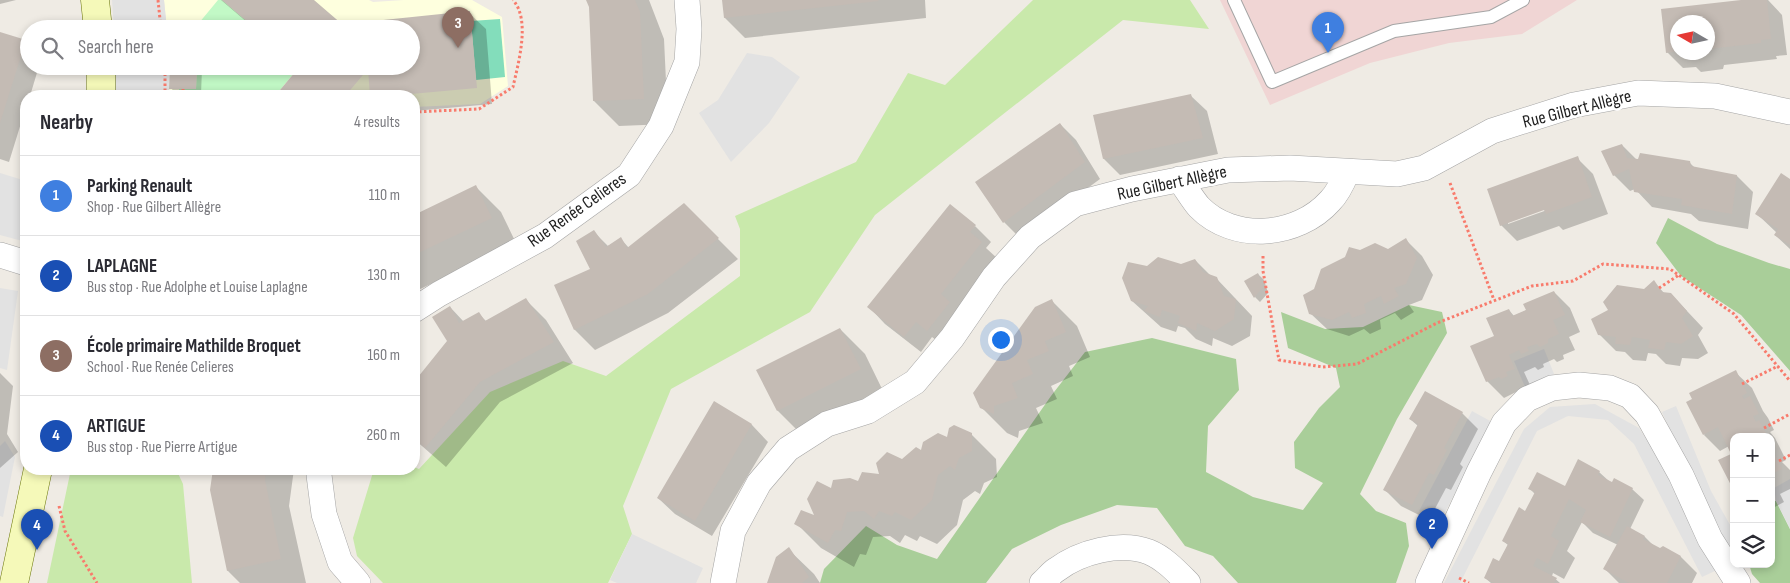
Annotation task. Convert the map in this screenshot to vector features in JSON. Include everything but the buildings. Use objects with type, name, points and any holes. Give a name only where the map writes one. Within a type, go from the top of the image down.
[{"type":"main road","points":[[95,0],[97,20]]},
{"type":"main road","points":[[101,75],[101,90]]},
{"type":"main road","points":[[14,583],[37,475]]},
{"type":"street","name":"Rue Renée Celieres","points":[[420,306],[545,236],[629,175],[661,126],[687,62],[689,29],[687,0]]},
{"type":"street","name":"Rue Gilbert Allègre","points":[[723,583],[733,531],[759,483],[788,449],[827,424],[868,411],[915,382],[952,338],[994,277],[1030,237],[1075,204],[1179,179],[1228,170],[1290,168],[1397,174],[1424,168],[1492,131],[1574,105],[1638,93],[1679,93],[1715,96],[1790,112]]},
{"type":"street","points":[[1179,179],[1200,207],[1220,221],[1237,228],[1263,232],[1289,228],[1310,218],[1330,202],[1341,186],[1347,172]]},
{"type":"street","points":[[0,255],[20,261]]},
{"type":"street","points":[[1428,583],[1479,472],[1504,423],[1527,399],[1552,388],[1579,385],[1610,388],[1630,396],[1647,414],[1681,475],[1710,539],[1738,583]]},
{"type":"street","points":[[319,475],[324,514],[340,562],[358,583]]},
{"type":"street","points":[[1042,583],[1057,569],[1092,552],[1123,547],[1149,552],[1171,566],[1188,583]]},
{"type":"lane","points":[[1234,0],[1272,82],[1394,32],[1491,17],[1523,0]]},
{"type":"path","points":[[158,0],[160,20]]},
{"type":"path","points":[[420,112],[479,109],[512,87],[523,39],[518,6],[513,0]]},
{"type":"path","points":[[165,75],[165,90]]},
{"type":"path","points":[[1441,159],[1494,300]]},
{"type":"path","points":[[1263,232],[1262,271],[1279,360],[1323,367],[1357,364],[1438,323],[1494,300],[1532,286],[1573,281],[1603,264],[1670,269],[1734,314],[1790,382]]},
{"type":"path","points":[[1659,288],[1679,275]]},
{"type":"path","points":[[1742,384],[1778,366]]},
{"type":"path","points":[[1764,428],[1790,414]]},
{"type":"path","points":[[1779,461],[1790,455]]},
{"type":"path","points":[[58,504],[65,531],[97,583]]},
{"type":"shaded area","points":[[112,0],[164,0],[166,20],[113,20]]},
{"type":"shaded area","points":[[164,0],[369,0],[373,2],[472,0],[502,17],[508,86],[480,104],[420,107],[420,90],[169,90],[170,75],[420,75],[420,20],[166,20]]},
{"type":"shaded area","points":[[1220,0],[1577,0],[1522,34],[1449,43],[1370,63],[1270,105]]},
{"type":"shaded area","points":[[747,53],[772,57],[800,77],[769,123],[731,162],[699,113],[718,100]]},
{"type":"shaded area","points":[[115,75],[170,75],[169,90],[115,90]]},
{"type":"shaded area","points":[[0,173],[20,179],[20,240],[0,235]]},
{"type":"shaded area","points":[[0,288],[18,291],[7,370],[0,368]]},
{"type":"shaded area","points":[[1544,349],[1554,374],[1525,387],[1514,361]]},
{"type":"shaded area","points":[[1595,404],[1639,428],[1656,453],[1717,570],[1702,577],[1634,444],[1608,420],[1568,416],[1537,431],[1460,583],[1444,583],[1524,429],[1550,407]]},
{"type":"shaded area","points":[[1676,406],[1711,491],[1730,525],[1730,551],[1697,493],[1662,412]]},
{"type":"shaded area","points":[[1472,411],[1492,422],[1440,522],[1419,511]]},
{"type":"shaded area","points":[[5,441],[15,457],[3,517],[0,516],[0,446]]},
{"type":"shaded area","points":[[1790,479],[1790,529],[1776,501],[1775,487]]},
{"type":"shaded area","points":[[632,534],[703,568],[696,583],[617,583],[610,580]]},
{"type":"green space","points":[[218,0],[222,0],[245,20],[201,20]]},
{"type":"green space","points":[[1033,0],[1190,0],[1209,29],[1123,20],[875,215],[810,312],[671,389],[623,506],[632,534],[608,583],[383,583],[357,556],[353,538],[372,475],[420,475],[420,468],[490,392],[563,361],[606,376],[740,276],[740,229],[735,216],[856,162],[908,73],[945,85]]},
{"type":"green space","points":[[500,19],[505,77],[476,80],[471,21]]},
{"type":"green space","points":[[197,75],[292,75],[280,90],[179,90],[196,89]]},
{"type":"green space","points":[[1668,218],[1717,244],[1790,269],[1790,371],[1741,315],[1681,276],[1656,243]]},
{"type":"green space","points":[[1409,305],[1442,312],[1447,333],[1397,419],[1360,494],[1376,511],[1406,523],[1409,546],[1396,583],[1238,583],[1213,556],[1185,546],[1157,508],[1117,505],[1061,525],[1012,549],[986,583],[820,583],[824,569],[866,526],[897,545],[937,559],[1051,396],[1085,352],[1152,338],[1236,359],[1239,390],[1208,426],[1206,472],[1253,497],[1303,510],[1323,483],[1295,468],[1294,442],[1319,408],[1340,387],[1336,368],[1288,348],[1281,312],[1325,329],[1363,327]]},
{"type":"green space","points":[[70,475],[179,475],[183,484],[192,583],[47,583]]},
{"type":"green space","points":[[1776,501],[1790,529],[1790,583],[1760,583],[1752,574],[1750,568],[1775,568]]},
{"type":"place","name":"École primaire Mathilde Broquet","points":[[458,48]]},
{"type":"place","name":"Parking Renault","points":[[1328,53]]},
{"type":"place","name":"LAPLAGNE","points":[[1432,549]]},
{"type":"place","name":"ARTIGUE","points":[[37,550]]}]
